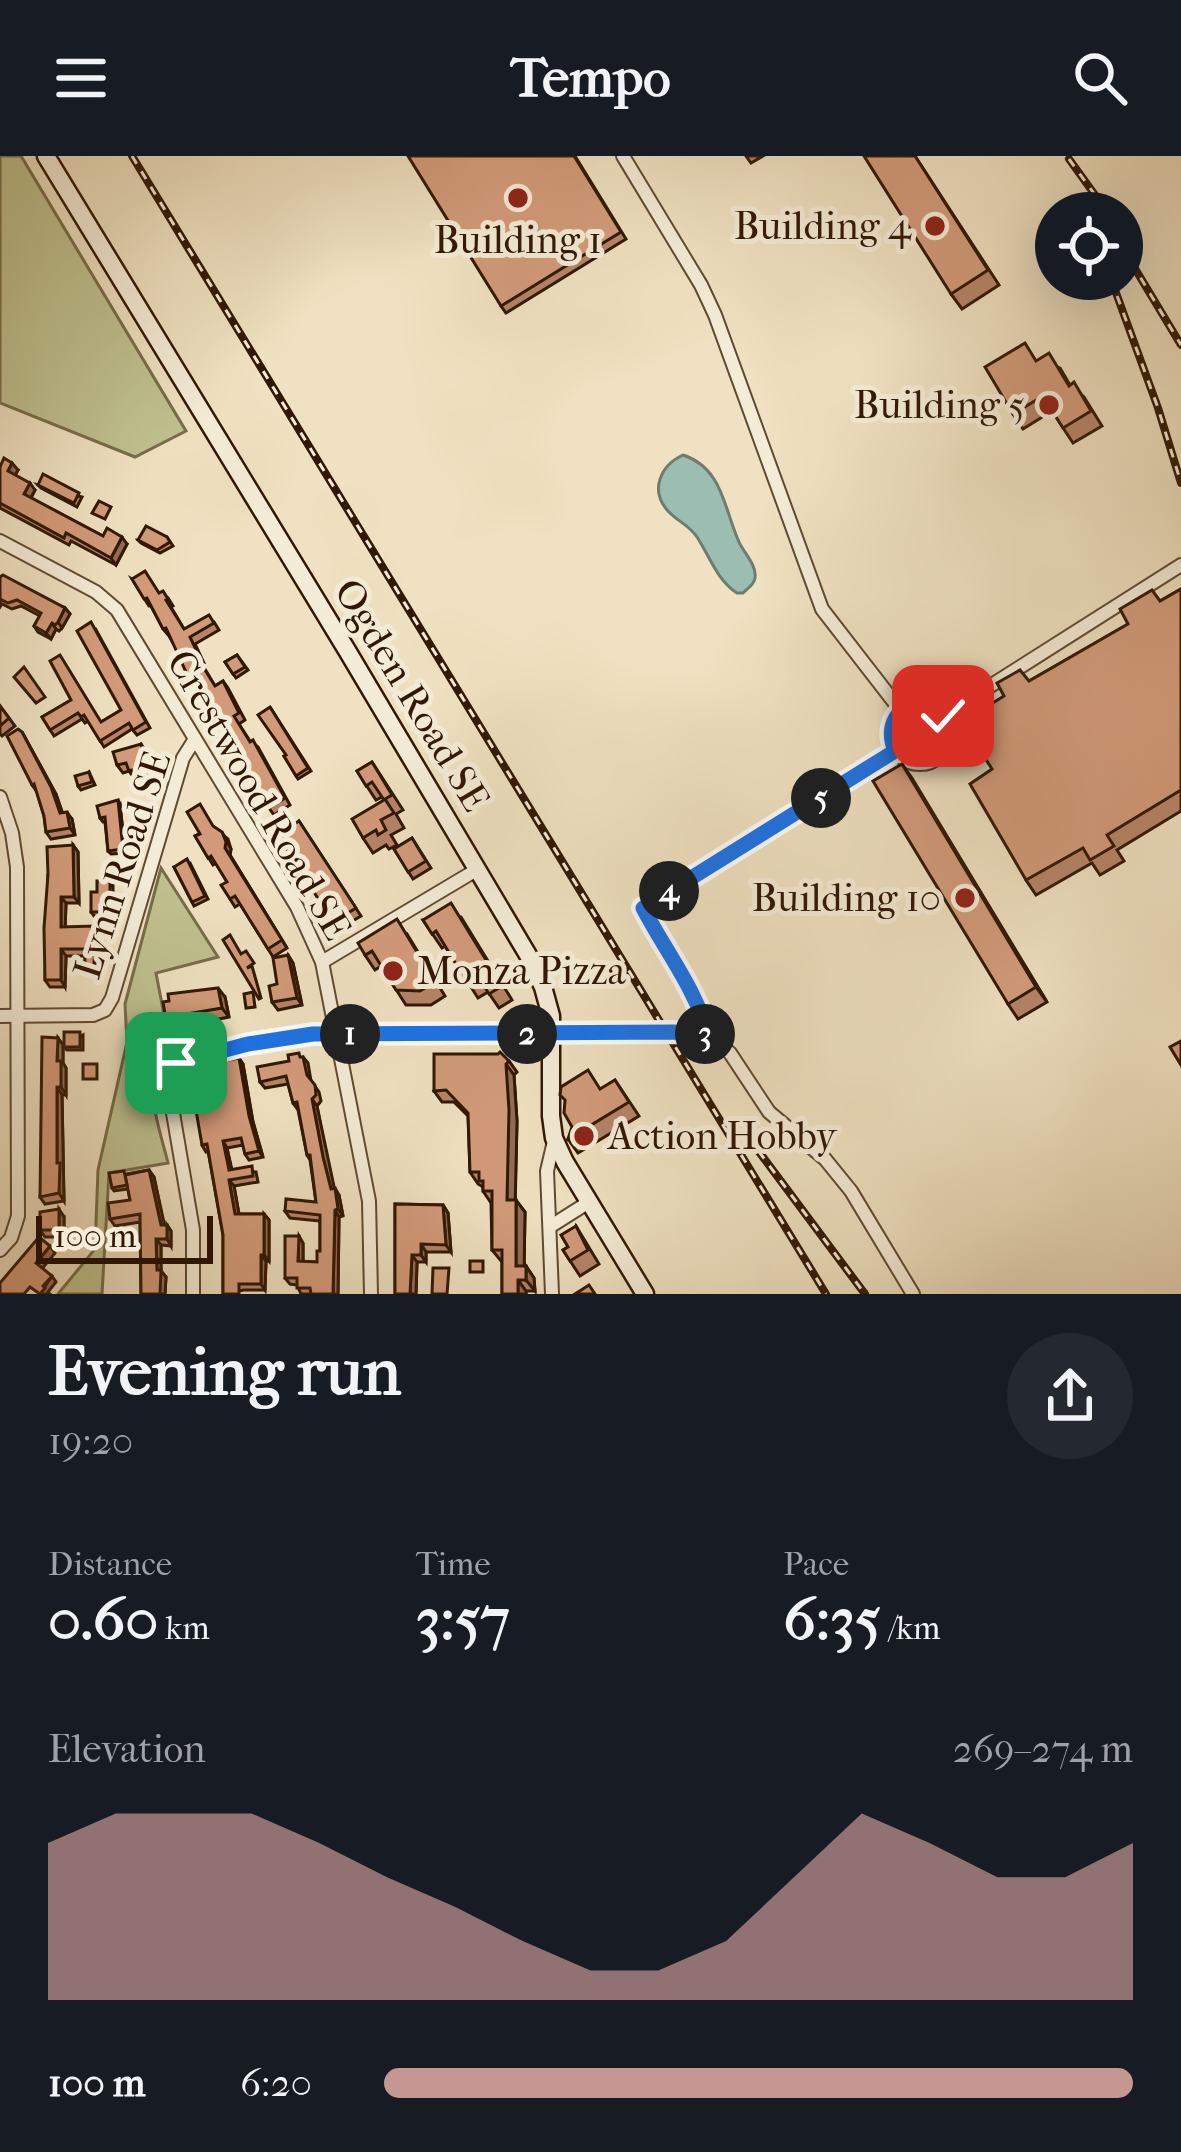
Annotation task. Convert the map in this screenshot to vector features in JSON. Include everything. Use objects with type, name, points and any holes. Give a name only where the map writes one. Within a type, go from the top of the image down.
[{"type":"street","name":"Ogden Road SE","points":[[46,156],[536,969],[548,1001],[552,1034],[554,1138],[645,1294]]},
{"type":"street","points":[[622,156],[715,315],[822,609],[901,711]]},
{"type":"street","name":"Crestwood Road SE","points":[[0,541],[106,598],[133,634],[297,907],[322,962],[369,1201],[370,1294]]},
{"type":"street","points":[[943,716],[1181,565]]},
{"type":"street","points":[[921,704],[943,716],[950,736],[936,760],[916,764],[895,751],[891,726],[901,711],[921,704]]},
{"type":"street","name":"Lynn Road SE","points":[[17,1016],[93,1016],[105,1010],[183,758],[195,740]]},
{"type":"street","points":[[895,751],[643,908],[698,1000],[708,1034],[730,1053],[769,1112],[825,1159],[851,1191],[913,1294]]},
{"type":"street","points":[[0,797],[17,867],[18,1216],[11,1238],[0,1250]]},
{"type":"street","points":[[322,962],[478,869]]},
{"type":"street","points":[[0,1016],[17,1016]]},
{"type":"street","points":[[194,1294],[194,1231],[168,1084],[176,1063],[296,1035],[708,1034]]},
{"type":"street","points":[[553,1294],[547,1171],[554,1138]]},
{"type":"street","points":[[551,1226],[589,1202]]},
{"type":"green space","points":[[0,156],[21,156],[186,431],[135,457],[0,403]]},
{"type":"green space","points":[[161,868],[218,957],[156,973],[171,1051],[154,1071],[153,1102],[168,1163],[109,1173],[102,1294],[58,1294],[95,1249],[98,1170],[127,1042],[125,1004]]},
{"type":"water","points":[[683,455],[707,469],[714,480],[752,564],[754,580],[743,593],[724,582],[694,533],[662,503],[660,479]]},
{"type":"building","name":"Building 1","points":[[408,156],[574,156],[621,232],[501,306]]},
{"type":"building","name":"Building 4","points":[[864,156],[915,156],[988,270],[951,294]]},
{"type":"building","name":"Building 5","points":[[1025,343],[1036,361],[1049,353],[1091,411],[1063,428],[1043,396],[1013,414],[985,367]]},
{"type":"building","points":[[4,458],[12,463],[8,471],[30,483],[24,494],[103,536],[107,528],[122,537],[111,558],[0,503]]},
{"type":"building","points":[[43,474],[79,493],[74,503],[38,485]]},
{"type":"building","points":[[99,501],[111,507],[105,519],[92,513]]},
{"type":"building","points":[[146,526],[170,542],[157,550],[138,540]]},
{"type":"building","points":[[145,571],[159,593],[163,591],[184,629],[209,615],[214,623],[190,637],[215,686],[223,681],[239,713],[234,716],[285,798],[269,808],[186,672],[166,628],[132,579]]},
{"type":"building","points":[[3,575],[65,608],[58,622],[46,633],[34,626],[41,613],[17,600],[0,599]]},
{"type":"building","points":[[1181,589],[1181,790],[1107,835],[1114,846],[1090,860],[1083,848],[1026,880],[970,784],[992,769],[962,722],[1004,696],[997,683],[1020,670],[1029,681],[1128,624],[1120,609],[1152,590],[1160,601]]},
{"type":"building","points":[[91,622],[146,722],[133,730],[129,723],[100,741],[84,715],[78,713],[50,730],[42,717],[71,700],[50,661],[60,655],[101,722],[121,710],[77,631]]},
{"type":"building","points":[[237,655],[245,667],[233,674],[225,662]]},
{"type":"building","points":[[24,667],[45,697],[36,703],[14,677]]},
{"type":"building","points":[[270,707],[308,768],[296,776],[258,715]]},
{"type":"building","points":[[18,729],[60,813],[67,812],[70,828],[46,832],[34,784],[7,736]]},
{"type":"building","points":[[141,744],[142,767],[129,771],[126,763],[117,765],[113,752]]},
{"type":"building","points":[[372,762],[392,795],[385,799],[394,813],[381,820],[386,830],[363,838],[352,819],[384,800],[372,782],[366,786],[357,771]]},
{"type":"building","name":"Building 10","points":[[902,764],[1036,987],[1008,1004],[873,781]]},
{"type":"building","points":[[89,772],[92,782],[78,786],[75,776]]},
{"type":"building","points":[[118,800],[123,849],[108,851],[105,817],[100,818],[97,806]]},
{"type":"building","points":[[200,804],[222,832],[225,848],[282,940],[268,949],[235,896],[230,899],[221,885],[227,882],[195,836],[200,834],[187,812]]},
{"type":"building","points":[[299,821],[356,908],[333,922],[282,842],[281,832]]},
{"type":"building","points":[[412,838],[426,861],[408,872],[394,849]]},
{"type":"building","points":[[73,845],[74,897],[61,897],[61,927],[95,926],[94,968],[85,968],[85,949],[61,949],[61,980],[45,980],[47,847]]},
{"type":"building","points":[[187,859],[205,896],[192,902],[174,867]]},
{"type":"building","points":[[97,881],[110,881],[106,912],[91,912],[91,892],[97,892]]},
{"type":"building","points":[[451,903],[502,986],[489,994],[479,977],[468,984],[436,931],[432,934],[423,920]]},
{"type":"building","points":[[397,919],[435,982],[420,991],[396,990],[372,951],[365,955],[358,943]]},
{"type":"building","points":[[230,935],[241,954],[246,951],[254,963],[247,968],[252,966],[259,999],[223,940]]},
{"type":"building","points":[[288,955],[297,998],[272,1002],[269,986],[277,984],[273,958]]},
{"type":"building","points":[[218,988],[222,1008],[187,1014],[189,1027],[180,1029],[178,1018],[166,1020],[163,1002],[169,1001],[168,994]]},
{"type":"building","points":[[253,992],[255,1007],[246,1008],[244,994]]},
{"type":"building","points":[[64,1032],[80,1032],[80,1047],[64,1047]]},
{"type":"building","points":[[42,1037],[58,1038],[61,1087],[57,1087],[59,1193],[40,1197]]},
{"type":"building","points":[[1181,1041],[1181,1065],[1170,1047]]},
{"type":"building","points":[[500,1052],[509,1061],[507,1200],[516,1200],[516,1266],[526,1266],[526,1280],[518,1280],[518,1294],[502,1294],[502,1250],[492,1250],[492,1191],[483,1191],[479,1172],[470,1172],[468,1113],[446,1090],[434,1091],[434,1054]]},
{"type":"building","points":[[299,1053],[315,1085],[312,1099],[338,1209],[333,1294],[311,1294],[310,1288],[297,1288],[297,1278],[285,1278],[285,1236],[299,1236],[298,1261],[317,1262],[320,1215],[285,1211],[286,1199],[316,1202],[310,1155],[286,1076],[260,1082],[257,1067],[289,1061],[288,1055]]},
{"type":"building","points":[[239,1058],[259,1151],[245,1154],[241,1138],[223,1141],[229,1170],[252,1166],[253,1176],[229,1180],[235,1214],[264,1214],[264,1255],[261,1284],[239,1284],[239,1294],[223,1294],[223,1235],[190,1076],[225,1069],[224,1061]]},
{"type":"building","points":[[83,1064],[97,1064],[97,1079],[83,1079]]},
{"type":"building","points":[[588,1070],[600,1089],[615,1080],[629,1102],[568,1139],[572,1127],[564,1113],[561,1087]]},
{"type":"building","points":[[149,1170],[161,1225],[167,1225],[167,1239],[156,1239],[160,1294],[141,1294],[140,1214],[110,1219],[108,1203],[130,1200],[125,1175]]},
{"type":"building","points":[[124,1171],[127,1185],[112,1188],[109,1173]]},
{"type":"building","points":[[395,1204],[443,1205],[446,1245],[421,1244],[421,1255],[412,1255],[410,1294],[395,1294]]},
{"type":"building","points":[[59,1209],[59,1230],[40,1230],[40,1212]]},
{"type":"building","points":[[576,1226],[588,1250],[570,1261],[561,1235]]},
{"type":"building","points":[[39,1237],[50,1246],[36,1263],[52,1276],[45,1288],[40,1294],[30,1287],[24,1294],[0,1294],[0,1283]]},
{"type":"building","points":[[470,1261],[483,1261],[483,1272],[470,1272]]},
{"type":"building","points":[[433,1268],[449,1268],[447,1294],[432,1294]]},
{"type":"railway","points":[[132,156],[826,1294]]},
{"type":"railway","points":[[1069,159],[1093,192]]},
{"type":"railway","points":[[1143,282],[1181,345]]},
{"type":"railway","points":[[1119,300],[1181,483]]},
{"type":"railway","points":[[748,1137],[865,1294]]},
{"type":"place","name":"Building 1","points":[[518,198]]},
{"type":"place","name":"Building 4","points":[[935,226]]},
{"type":"place","name":"Building 5","points":[[1049,405]]},
{"type":"place","name":"Building 10","points":[[965,898]]},
{"type":"place","name":"Monza Pizza","points":[[393,971]]},
{"type":"place","name":"Action Hobby","points":[[584,1136]]},
{"type":"route","points":[[176,1063],[248,1044],[313,1034],[708,1034],[698,1000],[643,908],[895,751],[891,726],[901,711],[921,704],[943,716]]}]
